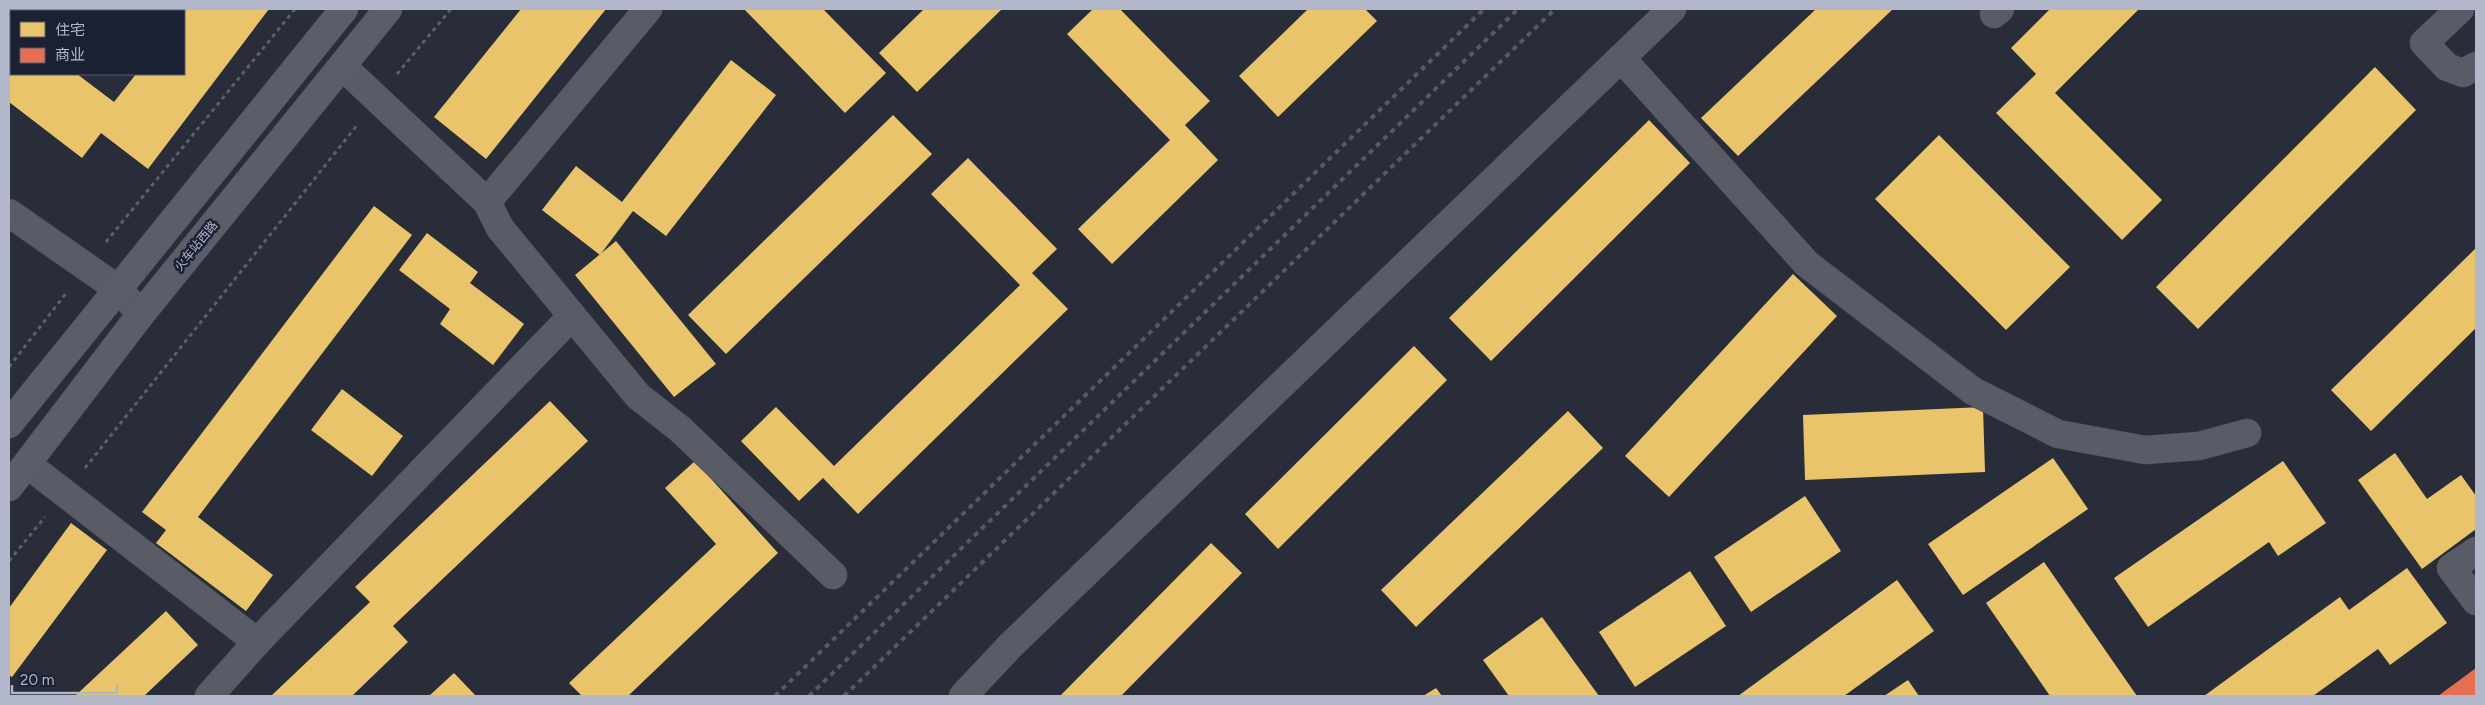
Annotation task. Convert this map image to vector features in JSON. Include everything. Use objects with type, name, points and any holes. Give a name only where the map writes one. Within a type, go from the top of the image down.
[{"type":"main road","points":[[9,424],[344,9]]},
{"type":"main road","name":"火车站西路","points":[[9,487],[141,314],[388,9]]},
{"type":"street","points":[[487,202],[648,9]]},
{"type":"street","points":[[963,696],[1010,646],[1672,9]]},
{"type":"street","points":[[2460,9],[2424,43],[2447,67],[2463,73],[2476,66]]},
{"type":"street","points":[[1621,58],[1807,264],[1973,391],[2058,434],[2145,450],[2199,446],[2248,433]]},
{"type":"street","points":[[342,66],[487,202],[500,228],[638,396],[680,429],[833,575]]},
{"type":"street","points":[[9,213],[118,289],[141,314]]},
{"type":"street","points":[[209,696],[257,642],[572,316]]},
{"type":"street","points":[[27,464],[257,642]]},
{"type":"street","points":[[2476,552],[2451,568],[2476,601]]},
{"type":"path","points":[[9,367],[86,267],[295,9]]},
{"type":"path","points":[[9,561],[377,99],[451,9]]},
{"type":"building: 住宅","points":[[269,9],[148,169],[101,133],[82,158],[9,102],[10,66],[10,75],[78,75],[114,102],[135,75],[185,75],[185,10]]},
{"type":"building: 住宅","points":[[521,9],[606,9],[486,159],[434,117]]},
{"type":"building: 住宅","points":[[744,9],[823,9],[886,73],[845,113]]},
{"type":"building: 住宅","points":[[924,9],[1002,9],[917,92],[879,53]]},
{"type":"building: 住宅","points":[[1093,9],[1120,9],[1210,101],[1185,125],[1218,160],[1112,264],[1078,229],[1170,140],[1067,34]]},
{"type":"building: 住宅","points":[[1308,9],[1365,9],[1377,21],[1278,117],[1239,76]]},
{"type":"building: 住宅","points":[[1816,9],[1893,9],[1738,156],[1701,118]]},
{"type":"building: 住宅","points":[[2050,9],[2139,9],[2055,93],[2162,200],[2122,240],[1996,113],[2036,74],[2011,48]]},
{"type":"building: 住宅","points":[[731,60],[776,95],[666,236],[633,211],[600,255],[542,210],[576,166],[622,202]]},
{"type":"building: 住宅","points":[[2375,67],[2416,110],[2198,329],[2156,287]]},
{"type":"building: 住宅","points":[[893,115],[932,154],[726,354],[688,315]]},
{"type":"building: 住宅","points":[[1649,120],[1690,163],[1491,361],[1449,318]]},
{"type":"building: 住宅","points":[[1939,135],[2070,267],[2006,330],[1875,199]]},
{"type":"building: 住宅","points":[[968,158],[1057,249],[1032,273],[1068,309],[858,514],[823,478],[799,501],[741,441],[776,407],[834,466],[1020,285],[931,194]]},
{"type":"building: 住宅","points":[[374,206],[412,235],[198,517],[273,575],[246,611],[156,543],[166,530],[142,512]]},
{"type":"building: 住宅","points":[[427,233],[478,272],[470,283],[524,324],[493,365],[440,324],[450,309],[399,270]]},
{"type":"building: 住宅","points":[[616,241],[716,364],[674,397],[575,275]]},
{"type":"building: 住宅","points":[[2476,248],[2476,328],[2371,431],[2331,390]]},
{"type":"building: 住宅","points":[[1793,274],[1837,316],[1669,497],[1625,456]]},
{"type":"building: 住宅","points":[[1414,346],[1447,380],[1278,549],[1245,514]]},
{"type":"building: 住宅","points":[[342,389],[403,436],[372,476],[311,430]]},
{"type":"building: 住宅","points":[[550,401],[588,441],[393,626],[408,642],[352,696],[271,696],[370,602],[355,587]]},
{"type":"building: 住宅","points":[[1983,407],[1985,472],[1805,480],[1803,415]]},
{"type":"building: 住宅","points":[[1568,411],[1603,448],[1416,627],[1381,590]]},
{"type":"building: 住宅","points":[[2395,453],[2427,499],[2461,475],[2476,496],[2476,529],[2422,569],[2358,480]]},
{"type":"building: 住宅","points":[[2053,458],[2088,509],[1963,595],[1928,544]]},
{"type":"building: 住宅","points":[[695,461],[778,553],[628,696],[582,696],[569,683],[716,544],[665,488]]},
{"type":"building: 住宅","points":[[2283,461],[2326,523],[2278,556],[2269,542],[2148,627],[2114,578]]},
{"type":"building: 住宅","points":[[1805,496],[1841,551],[1751,612],[1714,557]]},
{"type":"building: 住宅","points":[[71,523],[107,550],[12,677],[9,675],[9,608]]},
{"type":"building: 住宅","points":[[1211,543],[1242,573],[1121,696],[1060,696]]},
{"type":"building: 住宅","points":[[2044,562],[2137,696],[2050,696],[1986,603]]},
{"type":"building: 住宅","points":[[2407,568],[2447,623],[2390,665],[2378,649],[2313,696],[2204,696],[2340,597],[2349,610]]},
{"type":"building: 住宅","points":[[1690,571],[1726,626],[1635,687],[1599,632]]},
{"type":"building: 住宅","points":[[1897,580],[1934,631],[1844,696],[1738,696]]},
{"type":"building: 住宅","points":[[166,611],[198,645],[144,696],[75,696]]},
{"type":"building: 住宅","points":[[1542,617],[1599,696],[1509,696],[1483,660]]},
{"type":"building: 住宅","points":[[454,673],[476,696],[429,696]]},
{"type":"building: 住宅","points":[[1908,680],[1919,696],[1884,696]]},
{"type":"building: 住宅","points":[[1436,688],[1442,696],[1423,696]]},
{"type":"building: 商业","points":[[2476,668],[2476,696],[2438,696]]},
{"type":"railway","points":[[775,696],[1484,9]]},
{"type":"railway","points":[[809,696],[1518,9]]},
{"type":"railway","points":[[844,696],[1555,9]]}]
